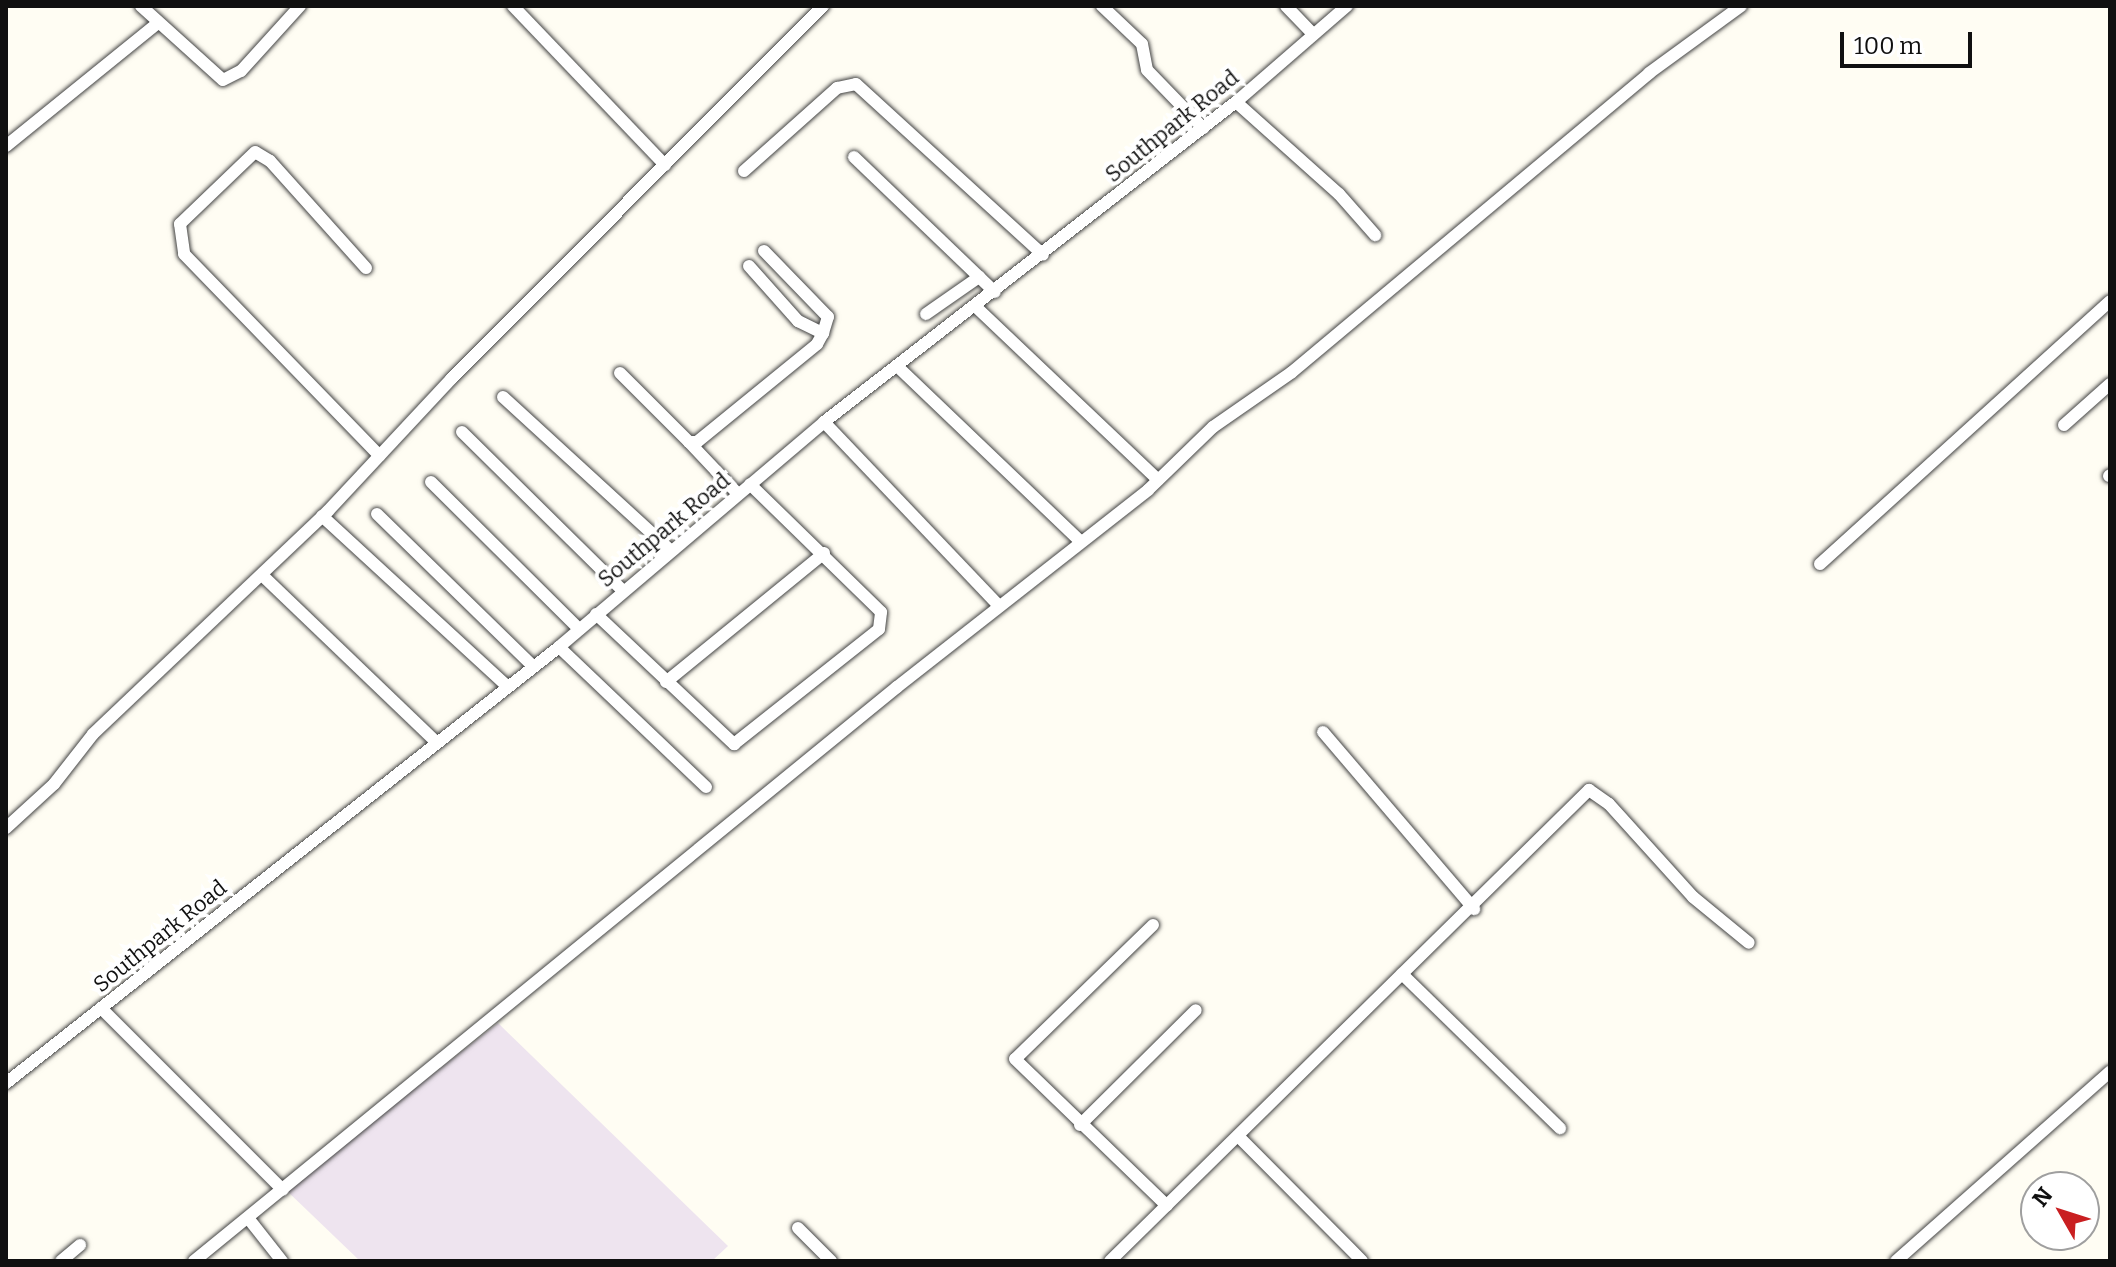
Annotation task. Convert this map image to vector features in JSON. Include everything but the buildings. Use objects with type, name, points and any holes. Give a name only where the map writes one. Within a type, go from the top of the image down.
[{"type":"street","points":[[141,6],[223,80],[241,71],[300,6]]},
{"type":"street","points":[[513,6],[665,165]]},
{"type":"street","points":[[6,828],[54,784],[93,734],[322,516],[823,6]]},
{"type":"street","points":[[1102,6],[1142,44],[1147,70],[1203,128]]},
{"type":"street","points":[[1286,6],[1313,34]]},
{"type":"street","name":"Southpark Road","points":[[6,1083],[435,741],[559,647],[824,422],[1043,255],[1236,102],[1347,6]]},
{"type":"street","points":[[194,1261],[1158,480],[1213,427],[1292,372],[1649,73],[1741,6]]},
{"type":"street","points":[[6,146],[158,23]]},
{"type":"street","points":[[744,171],[837,88],[856,84],[1043,255]]},
{"type":"street","points":[[1236,102],[1339,194],[1375,235]]},
{"type":"street","points":[[366,268],[270,161],[255,152],[180,224],[184,254],[380,456]]},
{"type":"street","points":[[854,157],[995,292]]},
{"type":"street","points":[[689,442],[697,442],[806,353],[823,333],[828,317],[764,251]]},
{"type":"street","points":[[749,266],[798,321],[823,333]]},
{"type":"street","points":[[926,314],[979,277]]},
{"type":"street","points":[[1820,564],[2110,301]]},
{"type":"street","points":[[976,307],[1158,480]]},
{"type":"street","points":[[898,367],[1081,542]]},
{"type":"street","points":[[620,373],[738,494]]},
{"type":"street","points":[[2064,425],[2110,384]]},
{"type":"street","points":[[503,397],[671,551]]},
{"type":"street","points":[[824,422],[999,606]]},
{"type":"street","points":[[462,432],[623,591]]},
{"type":"street","points":[[431,482],[579,629]]},
{"type":"street","points":[[596,614],[734,744],[879,629],[881,612],[750,484]]},
{"type":"street","points":[[377,514],[533,666]]},
{"type":"street","points":[[322,516],[507,686]]},
{"type":"street","points":[[666,682],[824,553]]},
{"type":"street","points":[[262,575],[435,741]]},
{"type":"street","points":[[559,647],[706,787]]},
{"type":"street","points":[[1323,732],[1474,909]]},
{"type":"street","points":[[1110,1261],[1402,974],[1474,909],[1589,790],[1609,804],[1693,897],[1749,943]]},
{"type":"street","points":[[1153,925],[1015,1059],[1167,1206]]},
{"type":"street","points":[[1402,974],[1560,1128]]},
{"type":"street","points":[[101,1008],[283,1190]]},
{"type":"street","points":[[1080,1125],[1196,1010]]},
{"type":"street","points":[[1896,1261],[2110,1072]]},
{"type":"street","points":[[1238,1136],[1362,1261]]},
{"type":"street","points":[[248,1218],[282,1261]]},
{"type":"street","points":[[798,1228],[831,1261]]},
{"type":"street","points":[[61,1261],[80,1245]]},
{"type":"shaded area","points":[[498,1023],[728,1246],[712,1261],[360,1261],[286,1190]]}]
